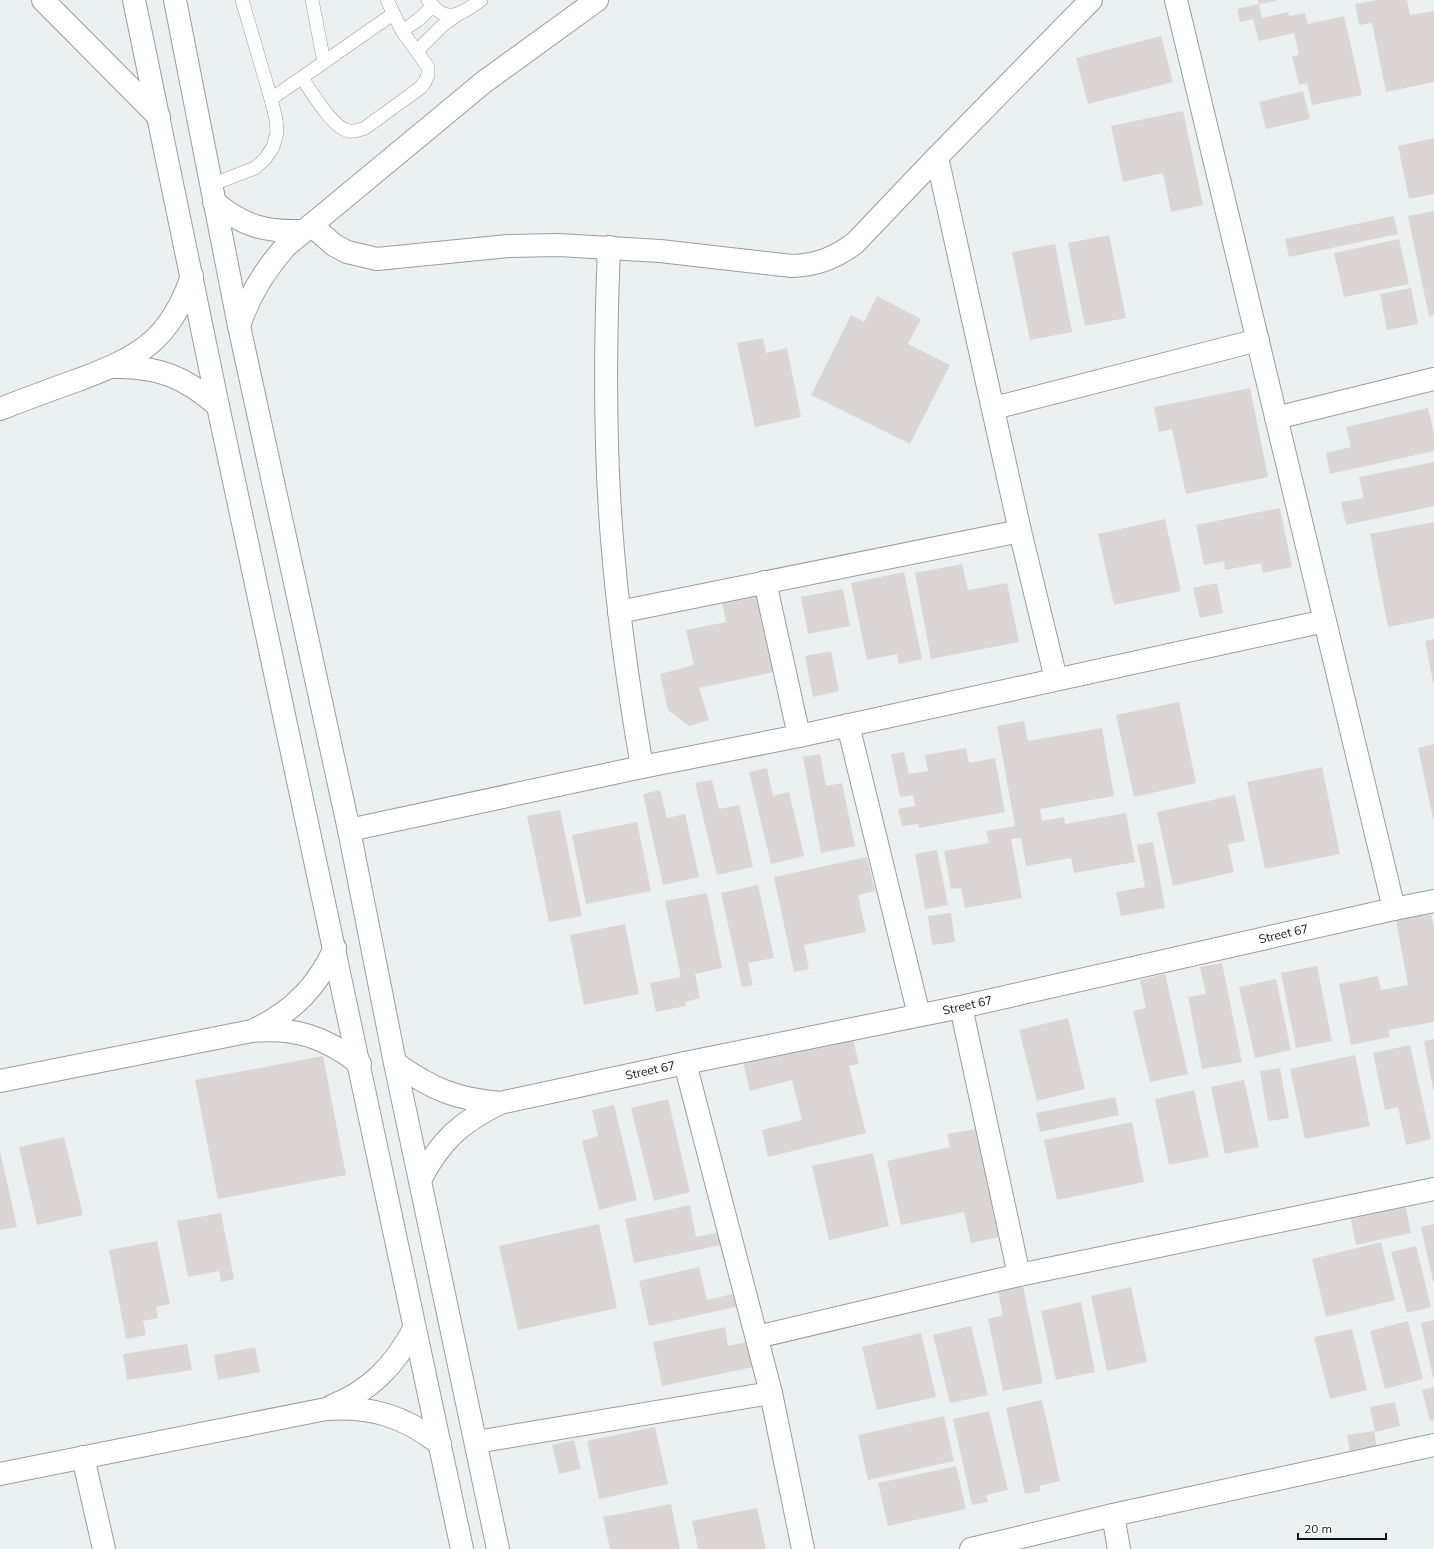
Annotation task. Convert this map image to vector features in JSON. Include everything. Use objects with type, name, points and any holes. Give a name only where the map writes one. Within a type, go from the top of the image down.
[{"type":"street","points":[[43,0],[159,117]]},
{"type":"street","points":[[134,0],[218,406],[360,1064],[414,1330],[462,1549]]},
{"type":"street","points":[[175,0],[239,326],[349,830],[395,1063],[498,1549]]},
{"type":"street","points":[[185,51],[189,28],[190,0]]},
{"type":"street","points":[[212,193],[229,214],[246,224],[284,232],[307,228],[347,252],[377,259],[508,246],[559,245],[609,247],[792,266],[809,265],[826,261],[841,254],[855,243],[1090,0]]},
{"type":"street","points":[[1176,0],[1394,909]]},
{"type":"street","points":[[239,326],[246,304],[270,264],[307,228],[484,82],[587,3]]},
{"type":"street","points":[[937,157],[994,408],[1020,531],[1056,679]]},
{"type":"street","points":[[609,247],[606,320],[606,422],[611,532],[619,612],[642,767]]},
{"type":"street","points":[[0,409],[112,367],[131,358],[148,346],[163,331],[186,295],[192,276]]},
{"type":"street","points":[[994,408],[1258,340]]},
{"type":"street","points":[[112,367],[151,369],[170,374],[188,383],[218,406]]},
{"type":"street","points":[[1276,418],[1434,379]]},
{"type":"street","points":[[619,612],[1020,531]]},
{"type":"street","points":[[765,582],[799,736]]},
{"type":"street","points":[[349,830],[642,767],[799,736],[1325,621]]},
{"type":"street","points":[[848,725],[919,1015]]},
{"type":"street","name":"Street 67","points":[[500,1103],[685,1062],[961,1007],[1434,901]]},
{"type":"street","points":[[252,1031],[270,1022],[302,998],[326,966],[335,948]]},
{"type":"street","points":[[961,1007],[1019,1275]]},
{"type":"street","points":[[0,1081],[252,1031],[271,1029],[310,1035],[328,1042],[360,1064]]},
{"type":"street","points":[[685,1062],[757,1337],[803,1549]]},
{"type":"street","points":[[395,1063],[419,1080],[444,1092],[472,1100],[500,1103]]},
{"type":"street","points":[[420,1180],[430,1160],[455,1131],[479,1113],[500,1103]]},
{"type":"street","points":[[757,1337],[1019,1275],[1434,1189]]},
{"type":"street","points":[[326,1409],[345,1401],[378,1378],[404,1347],[414,1330]]},
{"type":"street","points":[[476,1442],[770,1393]]},
{"type":"street","points":[[0,1474],[326,1409],[367,1409],[387,1414],[424,1432],[440,1444]]},
{"type":"street","points":[[971,1549],[1113,1515],[1434,1445]]},
{"type":"street","points":[[83,1457],[104,1549]]},
{"type":"street","points":[[1113,1515],[1119,1549]]},
{"type":"lane","points":[[212,193],[255,168],[265,159],[273,147],[277,133],[276,119],[271,99],[242,0]]},
{"type":"lane","points":[[312,0],[324,62]]},
{"type":"lane","points":[[302,78],[334,122],[348,131],[356,131],[364,128],[425,82],[428,75],[428,67],[402,31],[387,0]]},
{"type":"lane","points":[[417,51],[434,34],[457,15],[481,0]]},
{"type":"lane","points":[[402,31],[418,20],[430,3],[440,13],[457,15]]},
{"type":"lane","points":[[271,99],[393,14]]},
{"type":"building","points":[[1258,0],[1276,0],[1276,1],[1259,4]]},
{"type":"building","points":[[1377,0],[1407,0],[1410,15],[1434,11],[1434,82],[1386,92],[1372,23],[1359,25],[1355,4]]},
{"type":"building","points":[[1259,4],[1262,18],[1288,12],[1289,16],[1305,13],[1308,24],[1344,16],[1362,95],[1312,105],[1307,83],[1299,85],[1292,56],[1299,55],[1294,33],[1259,41],[1253,19],[1240,22],[1237,9]]},
{"type":"building","points":[[1161,36],[1173,82],[1088,104],[1076,58]]},
{"type":"building","points":[[1303,91],[1310,119],[1266,129],[1259,102]]},
{"type":"building","points":[[1183,111],[1203,205],[1171,212],[1163,173],[1123,182],[1111,126]]},
{"type":"building","points":[[1434,138],[1434,194],[1409,199],[1398,146]]},
{"type":"building","points":[[1434,211],[1434,315],[1429,316],[1408,216]]},
{"type":"building","points":[[1394,216],[1398,234],[1289,257],[1285,239]]},
{"type":"building","points":[[1109,235],[1126,318],[1085,326],[1068,243]]},
{"type":"building","points":[[1399,239],[1409,284],[1344,297],[1334,253]]},
{"type":"building","points":[[1055,244],[1072,332],[1030,340],[1012,252]]},
{"type":"building","points":[[1411,288],[1418,324],[1387,330],[1380,294]]},
{"type":"building","points":[[877,296],[921,319],[908,344],[950,365],[910,444],[811,395],[851,315],[864,322]]},
{"type":"building","points":[[763,338],[766,353],[787,348],[801,417],[755,427],[737,343]]},
{"type":"building","points":[[1250,388],[1268,477],[1186,494],[1172,429],[1159,432],[1154,407]]},
{"type":"building","points":[[1428,408],[1434,433],[1434,451],[1330,474],[1326,453],[1351,447],[1346,427]]},
{"type":"building","points":[[1434,462],[1434,506],[1346,525],[1341,502],[1364,498],[1359,477]]},
{"type":"building","points":[[1280,508],[1292,567],[1263,573],[1261,563],[1225,570],[1224,561],[1204,565],[1196,525]]},
{"type":"building","points":[[1165,519],[1181,591],[1114,605],[1098,534]]},
{"type":"building","points":[[1434,522],[1434,618],[1388,627],[1370,534]]},
{"type":"building","points":[[962,564],[968,590],[1007,583],[1019,642],[931,659],[915,573]]},
{"type":"building","points":[[904,572],[922,659],[899,664],[897,654],[867,660],[851,583]]},
{"type":"building","points":[[1217,583],[1223,613],[1200,618],[1193,588]]},
{"type":"building","points":[[843,589],[850,626],[808,634],[801,597]]},
{"type":"building","points":[[757,595],[774,672],[699,688],[709,720],[689,726],[668,710],[660,674],[694,665],[686,630],[726,622],[722,603]]},
{"type":"building","points":[[1434,639],[1434,682],[1433,682],[1425,641]]},
{"type":"building","points":[[831,651],[839,691],[813,697],[805,656]]},
{"type":"building","points":[[1179,702],[1196,783],[1134,797],[1116,715]]},
{"type":"building","points":[[1024,721],[1028,741],[1102,728],[1114,796],[1040,809],[1042,821],[1064,817],[1065,824],[1126,813],[1135,862],[1074,873],[1071,858],[1026,866],[1021,838],[1011,839],[1022,898],[965,908],[961,888],[951,889],[944,851],[989,843],[986,831],[1015,826],[997,726]]},
{"type":"building","points":[[1434,744],[1434,818],[1433,818],[1418,748]]},
{"type":"building","points":[[966,748],[969,763],[995,758],[1005,812],[919,828],[918,824],[902,826],[898,809],[915,806],[913,795],[900,797],[891,754],[904,752],[909,774],[928,771],[925,755]]},
{"type":"building","points":[[820,754],[826,786],[842,783],[855,846],[821,853],[803,757]]},
{"type":"building","points":[[1322,767],[1340,854],[1265,869],[1247,782]]},
{"type":"building","points":[[767,768],[773,796],[789,792],[804,856],[771,864],[749,772]]},
{"type":"building","points":[[712,780],[719,809],[739,805],[753,867],[717,875],[695,783]]},
{"type":"building","points":[[660,790],[667,818],[685,814],[699,877],[663,885],[643,794]]},
{"type":"building","points":[[1235,795],[1245,841],[1228,844],[1234,872],[1173,886],[1157,812]]},
{"type":"building","points":[[560,810],[582,916],[549,922],[527,816]]},
{"type":"building","points":[[637,822],[651,891],[586,904],[572,835]]},
{"type":"building","points":[[1153,842],[1165,908],[1121,916],[1116,892],[1145,887],[1137,845]]},
{"type":"building","points":[[937,850],[948,905],[925,909],[915,854]]},
{"type":"building","points":[[867,857],[875,891],[858,895],[866,932],[804,945],[809,969],[794,972],[774,877]]},
{"type":"building","points":[[758,885],[774,958],[748,963],[753,985],[742,987],[721,893]]},
{"type":"building","points":[[707,893],[722,968],[695,974],[700,998],[685,1002],[686,1006],[656,1012],[650,983],[681,977],[665,901]]},
{"type":"building","points":[[951,913],[955,942],[932,945],[928,916]]},
{"type":"building","points":[[1431,914],[1434,928],[1434,1022],[1388,1030],[1390,1037],[1351,1045],[1339,984],[1378,976],[1381,990],[1408,985],[1396,920]]},
{"type":"building","points":[[625,924],[639,994],[584,1005],[570,935]]},
{"type":"building","points":[[1222,963],[1242,1062],[1202,1069],[1188,997],[1206,994],[1200,967]]},
{"type":"building","points":[[1317,966],[1332,1041],[1296,1048],[1281,973]]},
{"type":"building","points":[[1165,974],[1188,1074],[1150,1082],[1133,1011],[1146,1008],[1140,980]]},
{"type":"building","points":[[1276,979],[1291,1050],[1255,1058],[1239,987]]},
{"type":"building","points":[[1068,1018],[1085,1089],[1037,1101],[1019,1030]]},
{"type":"building","points":[[852,1035],[859,1064],[849,1066],[866,1133],[768,1157],[762,1130],[802,1120],[792,1080],[750,1091],[743,1062]]},
{"type":"building","points":[[1434,1039],[1434,1089],[1433,1089],[1424,1041]]},
{"type":"building","points":[[1410,1045],[1431,1139],[1406,1145],[1398,1107],[1385,1110],[1373,1053]]},
{"type":"building","points":[[1355,1055],[1370,1126],[1305,1139],[1290,1069]]},
{"type":"building","points":[[323,1056],[346,1175],[218,1199],[195,1080]]},
{"type":"building","points":[[1280,1068],[1289,1118],[1268,1121],[1260,1071]]},
{"type":"building","points":[[1244,1080],[1259,1147],[1225,1154],[1211,1087]]},
{"type":"building","points":[[1194,1090],[1209,1157],[1169,1165],[1155,1099]]},
{"type":"building","points":[[1115,1097],[1119,1115],[1040,1132],[1036,1113]]},
{"type":"building","points":[[668,1099],[690,1192],[654,1201],[631,1108]]},
{"type":"building","points":[[614,1105],[637,1200],[599,1210],[582,1141],[598,1136],[592,1110]]},
{"type":"building","points":[[1132,1122],[1144,1182],[1057,1200],[1044,1140]]},
{"type":"building","points":[[976,1129],[999,1237],[971,1243],[964,1212],[901,1225],[887,1161],[950,1147],[947,1134]]},
{"type":"building","points":[[64,1137],[83,1215],[37,1225],[19,1147]]},
{"type":"building","points":[[0,1151],[17,1227],[0,1230]]},
{"type":"building","points":[[873,1153],[889,1226],[829,1240],[812,1166]]},
{"type":"building","points":[[1405,1204],[1411,1233],[1356,1245],[1350,1216]]},
{"type":"building","points":[[690,1205],[696,1237],[724,1231],[726,1244],[634,1263],[625,1219]]},
{"type":"building","points":[[221,1213],[234,1279],[221,1282],[219,1271],[188,1277],[177,1221]]},
{"type":"building","points":[[599,1224],[617,1308],[518,1330],[499,1246]]},
{"type":"building","points":[[1434,1224],[1434,1281],[1433,1281],[1421,1227]]},
{"type":"building","points":[[157,1241],[170,1304],[156,1307],[158,1318],[143,1321],[146,1335],[126,1339],[109,1250]]},
{"type":"building","points":[[1381,1242],[1395,1300],[1326,1317],[1312,1259]]},
{"type":"building","points":[[1416,1246],[1431,1307],[1407,1313],[1391,1252]]},
{"type":"building","points":[[699,1267],[707,1300],[737,1293],[740,1306],[649,1326],[639,1281]]},
{"type":"building","points":[[1023,1286],[1043,1383],[1003,1391],[988,1319],[1003,1315],[998,1292]]},
{"type":"building","points":[[1131,1287],[1147,1362],[1107,1371],[1091,1296]]},
{"type":"building","points":[[1081,1302],[1095,1372],[1056,1380],[1041,1311]]},
{"type":"building","points":[[1434,1320],[1434,1377],[1433,1377],[1421,1323]]},
{"type":"building","points":[[1408,1321],[1423,1379],[1385,1389],[1370,1331]]},
{"type":"building","points":[[971,1326],[988,1395],[950,1403],[933,1335]]},
{"type":"building","points":[[725,1327],[728,1346],[753,1341],[758,1366],[662,1386],[653,1342]]},
{"type":"building","points":[[1352,1329],[1367,1390],[1330,1399],[1314,1337]]},
{"type":"building","points":[[921,1333],[936,1397],[877,1410],[862,1347]]},
{"type":"building","points":[[187,1344],[192,1370],[127,1380],[123,1354]]},
{"type":"building","points":[[255,1347],[260,1372],[218,1380],[214,1355]]},
{"type":"building","points":[[1434,1387],[1434,1420],[1430,1421],[1422,1390]]},
{"type":"building","points":[[1042,1400],[1060,1481],[1039,1486],[1041,1491],[1025,1494],[1006,1408]]},
{"type":"building","points":[[1395,1402],[1400,1426],[1375,1432],[1370,1407]]},
{"type":"building","points":[[989,1411],[1008,1490],[986,1495],[988,1502],[972,1505],[953,1419]]},
{"type":"building","points":[[944,1416],[954,1461],[868,1480],[858,1435]]},
{"type":"building","points":[[655,1427],[668,1484],[599,1499],[587,1441]]},
{"type":"building","points":[[1374,1431],[1378,1453],[1351,1457],[1347,1435]]},
{"type":"building","points":[[574,1440],[581,1469],[559,1474],[552,1445]]},
{"type":"building","points":[[956,1466],[966,1509],[888,1526],[878,1483]]},
{"type":"building","points":[[671,1504],[680,1549],[610,1549],[603,1517]]},
{"type":"building","points":[[757,1508],[766,1549],[698,1549],[692,1521]]}]
